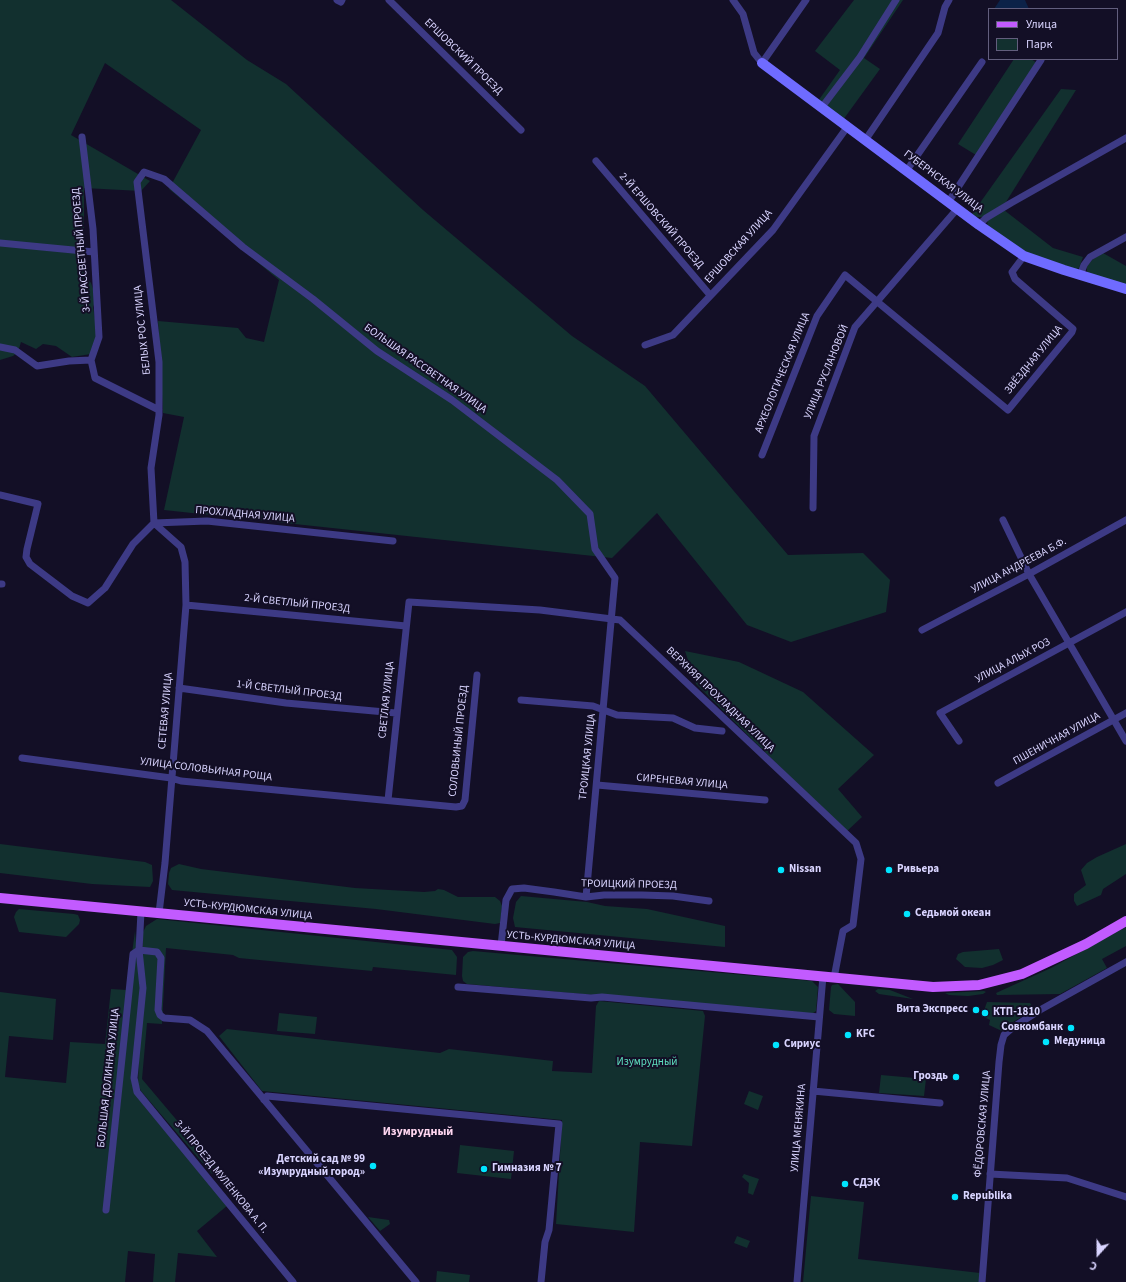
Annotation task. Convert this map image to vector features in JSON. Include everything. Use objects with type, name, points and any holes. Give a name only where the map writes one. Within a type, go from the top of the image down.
[{"type":"main road","name":"УСТЬ-КУРДЮМСКАЯ УЛИЦА","points":[[0,898],[908,985],[951,987],[979,985],[1022,974],[1048,963],[1126,921]]},
{"type":"street","points":[[337,0],[341,2],[342,0]]},
{"type":"street","name":"ЕРШОВСКИЙ ПРОЕЗД","points":[[389,0],[521,130]]},
{"type":"street","points":[[733,0],[743,14],[754,53],[762,63],[806,0]]},
{"type":"street","points":[[822,107],[860,57],[896,0]]},
{"type":"street","points":[[866,139],[938,33],[945,7],[949,0]]},
{"type":"street","points":[[949,201],[1041,60]]},
{"type":"street","points":[[907,170],[982,62]]},
{"type":"street","name":"ГУБЕРНСКАЯ УЛИЦА","points":[[762,63],[866,139],[979,225],[1024,256],[1080,276],[1126,289]]},
{"type":"street","name":"ЕРШОВСКАЯ УЛИЦА","points":[[645,345],[673,335],[773,230],[848,126]]},
{"type":"street","name":"3-Й РАССВЕТНЫЙ ПРОЕЗД","points":[[82,137],[94,252],[99,337],[91,360]]},
{"type":"street","points":[[979,225],[986,218],[1011,203],[1126,138]]},
{"type":"street","name":"2-Й ЕРШОВСКИЙ ПРОЕЗД","points":[[596,161],[710,295]]},
{"type":"street","name":"БОЛЬШАЯ РАССВЕТНАЯ УЛИЦА","points":[[137,182],[144,172],[164,179],[243,247],[313,299],[377,351],[452,400],[557,480],[590,514],[594,549],[615,578],[611,618]]},
{"type":"street","name":"БЕЛЫХ РОС УЛИЦА","points":[[137,182],[159,362],[159,410],[151,468],[154,523]]},
{"type":"street","name":"УЛИЦА РУСЛАНОВОЙ","points":[[813,508],[814,436],[855,327],[958,208]]},
{"type":"street","points":[[1080,276],[1084,265],[1090,257],[1126,236]]},
{"type":"street","points":[[0,243],[94,252]]},
{"type":"street","name":"ЗВЁЗДНАЯ УЛИЦА","points":[[878,302],[1008,410],[1073,329],[1015,278],[1012,272],[1024,256]]},
{"type":"street","name":"АРХЕОЛОГИЧЕСКАЯ УЛИЦА","points":[[762,455],[817,316],[845,275],[878,302]]},
{"type":"street","points":[[0,347],[15,350],[37,366],[69,360],[91,360],[95,378],[159,410]]},
{"type":"street","points":[[0,495],[38,504],[26,557],[30,564],[72,596],[88,603],[105,588],[133,544],[154,523]]},
{"type":"street","points":[[1003,520],[1029,574],[1126,741]]},
{"type":"street","name":"УЛИЦА АНДРЕЕВА Б.Ф.","points":[[922,630],[1029,574],[1126,520]]},
{"type":"street","name":"ПРОХЛАДНАЯ УЛИЦА","points":[[154,523],[207,521],[393,541]]},
{"type":"street","name":"СЕТЕВАЯ УЛИЦА","points":[[154,523],[181,548],[185,562],[186,605],[165,863],[159,913]]},
{"type":"street","name":"ВЕРХНЯЯ ПРОХЛАДНАЯ УЛИЦА","points":[[409,602],[540,610],[620,620],[856,843],[861,859],[853,925],[843,931],[834,978]]},
{"type":"street","name":"СВЕТЛАЯ УЛИЦА","points":[[388,800],[396,713],[409,602]]},
{"type":"street","name":"2-Й СВЕТЛЫЙ ПРОЕЗД","points":[[186,605],[406,626]]},
{"type":"street","name":"УЛИЦА АЛЫХ РОЗ","points":[[959,741],[940,712],[1126,612]]},
{"type":"street","name":"ТРОИЦКАЯ УЛИЦА","points":[[586,897],[604,710],[611,618]]},
{"type":"street","name":"СОЛОВЬИНЫЙ ПРОЕЗД","points":[[388,800],[456,807],[462,806],[465,800],[477,675]]},
{"type":"street","name":"1-Й СВЕТЛЫЙ ПРОЕЗД","points":[[179,688],[286,703],[396,713]]},
{"type":"street","points":[[522,700],[592,706],[617,715],[673,718],[695,728],[722,731]]},
{"type":"street","name":"ПШЕНИЧНАЯ УЛИЦА","points":[[998,783],[1126,713]]},
{"type":"street","name":"УЛИЦА СОЛОВЬИНАЯ РОЩА","points":[[22,758],[171,778],[181,781],[388,800]]},
{"type":"street","name":"СИРЕНЕВАЯ УЛИЦА","points":[[597,785],[765,800]]},
{"type":"street","name":"ТРОИЦКИЙ ПРОЕЗД","points":[[501,946],[506,900],[512,889],[524,888],[586,897],[604,895],[642,895],[672,896],[709,901]]},
{"type":"street","name":"БОЛЬШАЯ ДОЛИННАЯ УЛИЦА","points":[[135,1084],[134,1078],[143,988],[139,950],[141,912]]},
{"type":"street","points":[[139,950],[157,952],[161,958],[158,1010],[160,1015],[164,1018],[190,1020],[201,1026],[416,1282]]},
{"type":"street","name":"БОЛЬШАЯ ДОЛИННАЯ УЛИЦА","points":[[106,1210],[133,954],[139,950]]},
{"type":"street","name":"ФЁДОРОВСКАЯ УЛИЦА","points":[[982,1282],[1001,1045],[1004,1035],[1040,1010],[1126,962]]},
{"type":"street","name":"УЛИЦА МЕНЯКИНА","points":[[797,1282],[823,976]]},
{"type":"street","points":[[458,987],[591,998],[610,998],[819,1017]]},
{"type":"street","name":"3-Й ПРОЕЗД МУЛЕНКОВА А. П.","points":[[135,1084],[137,1092],[147,1106],[292,1282]]},
{"type":"street","points":[[813,1091],[940,1103]]},
{"type":"street","points":[[264,1100],[267,1096],[559,1124],[549,1230],[541,1282]]},
{"type":"street","points":[[990,1174],[1067,1178],[1126,1197]]},
{"type":"green space","points":[[0,0],[171,0],[247,60],[286,84],[423,210],[572,336],[645,386],[788,555],[863,553],[890,580],[886,612],[791,642],[747,625],[657,513],[612,558],[164,510],[184,417],[163,413],[158,321],[238,328],[246,338],[264,342],[279,280],[169,189],[201,130],[105,63],[71,135],[150,181],[141,191],[84,188],[84,275],[91,283],[95,295],[96,300],[93,307],[98,335],[91,354],[72,357],[56,346],[43,344],[36,349],[21,342],[18,352],[13,356],[0,360]]},
{"type":"green space","points":[[854,0],[903,0],[864,58],[880,69],[843,120],[818,101],[840,70],[815,51]]},
{"type":"green space","points":[[1013,60],[1032,60],[1037,63],[976,155],[958,144]]},
{"type":"green space","points":[[1061,89],[1076,90],[1006,202],[984,217],[977,217],[972,214]]},
{"type":"green space","points":[[1004,210],[1053,248],[1083,257],[1079,268],[1074,270],[1026,252],[987,226],[988,219]]},
{"type":"green space","points":[[1103,253],[1126,266],[1126,286],[1087,273],[1087,266],[1093,259]]},
{"type":"green space","points":[[685,651],[739,662],[803,692],[874,755],[838,789],[862,817],[846,832],[696,684]]},
{"type":"green space","points":[[0,844],[145,862],[152,865],[153,881],[150,887],[92,884],[0,873]]},
{"type":"green space","points":[[1126,844],[1126,874],[1103,889],[1101,895],[1077,906],[1074,901],[1074,894],[1086,885],[1081,870],[1087,863],[1097,857]]},
{"type":"green space","points":[[179,864],[201,869],[355,888],[424,892],[435,891],[438,889],[444,890],[458,897],[495,897],[500,901],[502,906],[500,923],[495,924],[376,909],[172,890],[168,884],[169,873],[171,868]]},
{"type":"green space","points":[[521,896],[587,902],[605,906],[647,909],[725,926],[725,947],[515,927],[513,918],[516,902]]},
{"type":"green space","points":[[19,909],[74,914],[78,915],[80,920],[79,924],[66,937],[19,932],[14,917]]},
{"type":"green space","points":[[157,919],[452,950],[457,957],[456,975],[373,967],[372,971],[239,958],[233,955],[166,948],[162,1024],[147,1023],[142,1079],[218,1169],[212,1174],[141,1091],[138,1084],[143,932],[146,926]]},
{"type":"green space","points":[[1126,927],[1126,946],[1102,959],[1107,968],[1060,994],[997,995],[996,993],[1051,968]]},
{"type":"green space","points":[[135,931],[140,989],[135,1093],[145,1107],[228,1205],[197,1231],[217,1257],[178,1253],[175,1282],[153,1282],[155,1254],[128,1251],[125,1282],[0,1282],[0,992],[56,999],[53,1040],[9,1036],[5,1077],[66,1083],[70,1042],[105,1044],[111,989],[127,990]]},
{"type":"green space","points":[[999,949],[1003,960],[982,968],[965,967],[956,959],[958,954],[963,952]]},
{"type":"green space","points":[[473,951],[812,981],[818,987],[816,1011],[812,1014],[467,984],[463,981],[462,976],[463,957],[468,952]]},
{"type":"green space","points":[[838,984],[855,1002],[855,1016],[834,1014],[829,1010],[831,987],[832,985]]},
{"type":"green space","points":[[878,989],[890,990],[913,999],[879,994],[875,991]]},
{"type":"green space","points":[[986,992],[983,994],[968,996],[949,995],[945,993]]},
{"type":"green space","points":[[599,1001],[703,1011],[705,1016],[692,1146],[640,1142],[634,1232],[556,1224],[562,1120],[262,1091],[219,1036],[227,1029],[440,1053],[449,1049],[553,1061],[552,1071],[592,1073],[596,1006]]},
{"type":"green space","points":[[987,1002],[1030,1003],[1033,1010],[1008,1025],[1004,1032],[989,1025],[990,1020],[982,1016]]},
{"type":"green space","points":[[279,1013],[317,1017],[315,1034],[277,1031]]},
{"type":"green space","points":[[881,1075],[926,1079],[924,1096],[879,1093]]},
{"type":"green space","points":[[749,1091],[763,1096],[758,1110],[744,1104]]},
{"type":"green space","points":[[460,1145],[514,1151],[511,1179],[457,1173]]},
{"type":"green space","points":[[744,1174],[759,1179],[753,1195],[748,1193],[749,1183],[742,1177]]},
{"type":"green space","points":[[811,1196],[864,1202],[858,1259],[980,1273],[979,1282],[803,1282]]},
{"type":"green space","points":[[368,1217],[389,1220],[390,1224],[380,1231]]},
{"type":"green space","points":[[737,1236],[750,1241],[747,1248],[734,1243]]},
{"type":"green space","points":[[437,1271],[470,1275],[469,1282],[436,1282]]},
{"type":"water","points":[[1000,0],[1025,0],[1029,8],[995,8]]},
{"type":"place","name":"Nissan","points":[[781,870]]},
{"type":"place","name":"Ривьера","points":[[889,870]]},
{"type":"place","name":"Седьмой океан","points":[[907,914]]},
{"type":"place","name":"Вита Экспресс","points":[[976,1010]]},
{"type":"place","name":"КТП-1810","points":[[985,1013]]},
{"type":"place","name":"Совкомбанк","points":[[1071,1028]]},
{"type":"place","name":"KFC","points":[[848,1035]]},
{"type":"place","name":"Медуница","points":[[1046,1042]]},
{"type":"place","name":"Сириус","points":[[776,1045]]},
{"type":"place","name":"Гроздь","points":[[956,1077]]},
{"type":"place","name":"Детский сад № 99 «Изумрудный город»","points":[[373,1166]]},
{"type":"place","name":"Гимназия № 7","points":[[484,1169]]},
{"type":"place","name":"СДЭК","points":[[845,1184]]},
{"type":"place","name":"Republika","points":[[955,1197]]},
{"type":"district","name":"Изумрудный","points":[[418,1132]]}]
